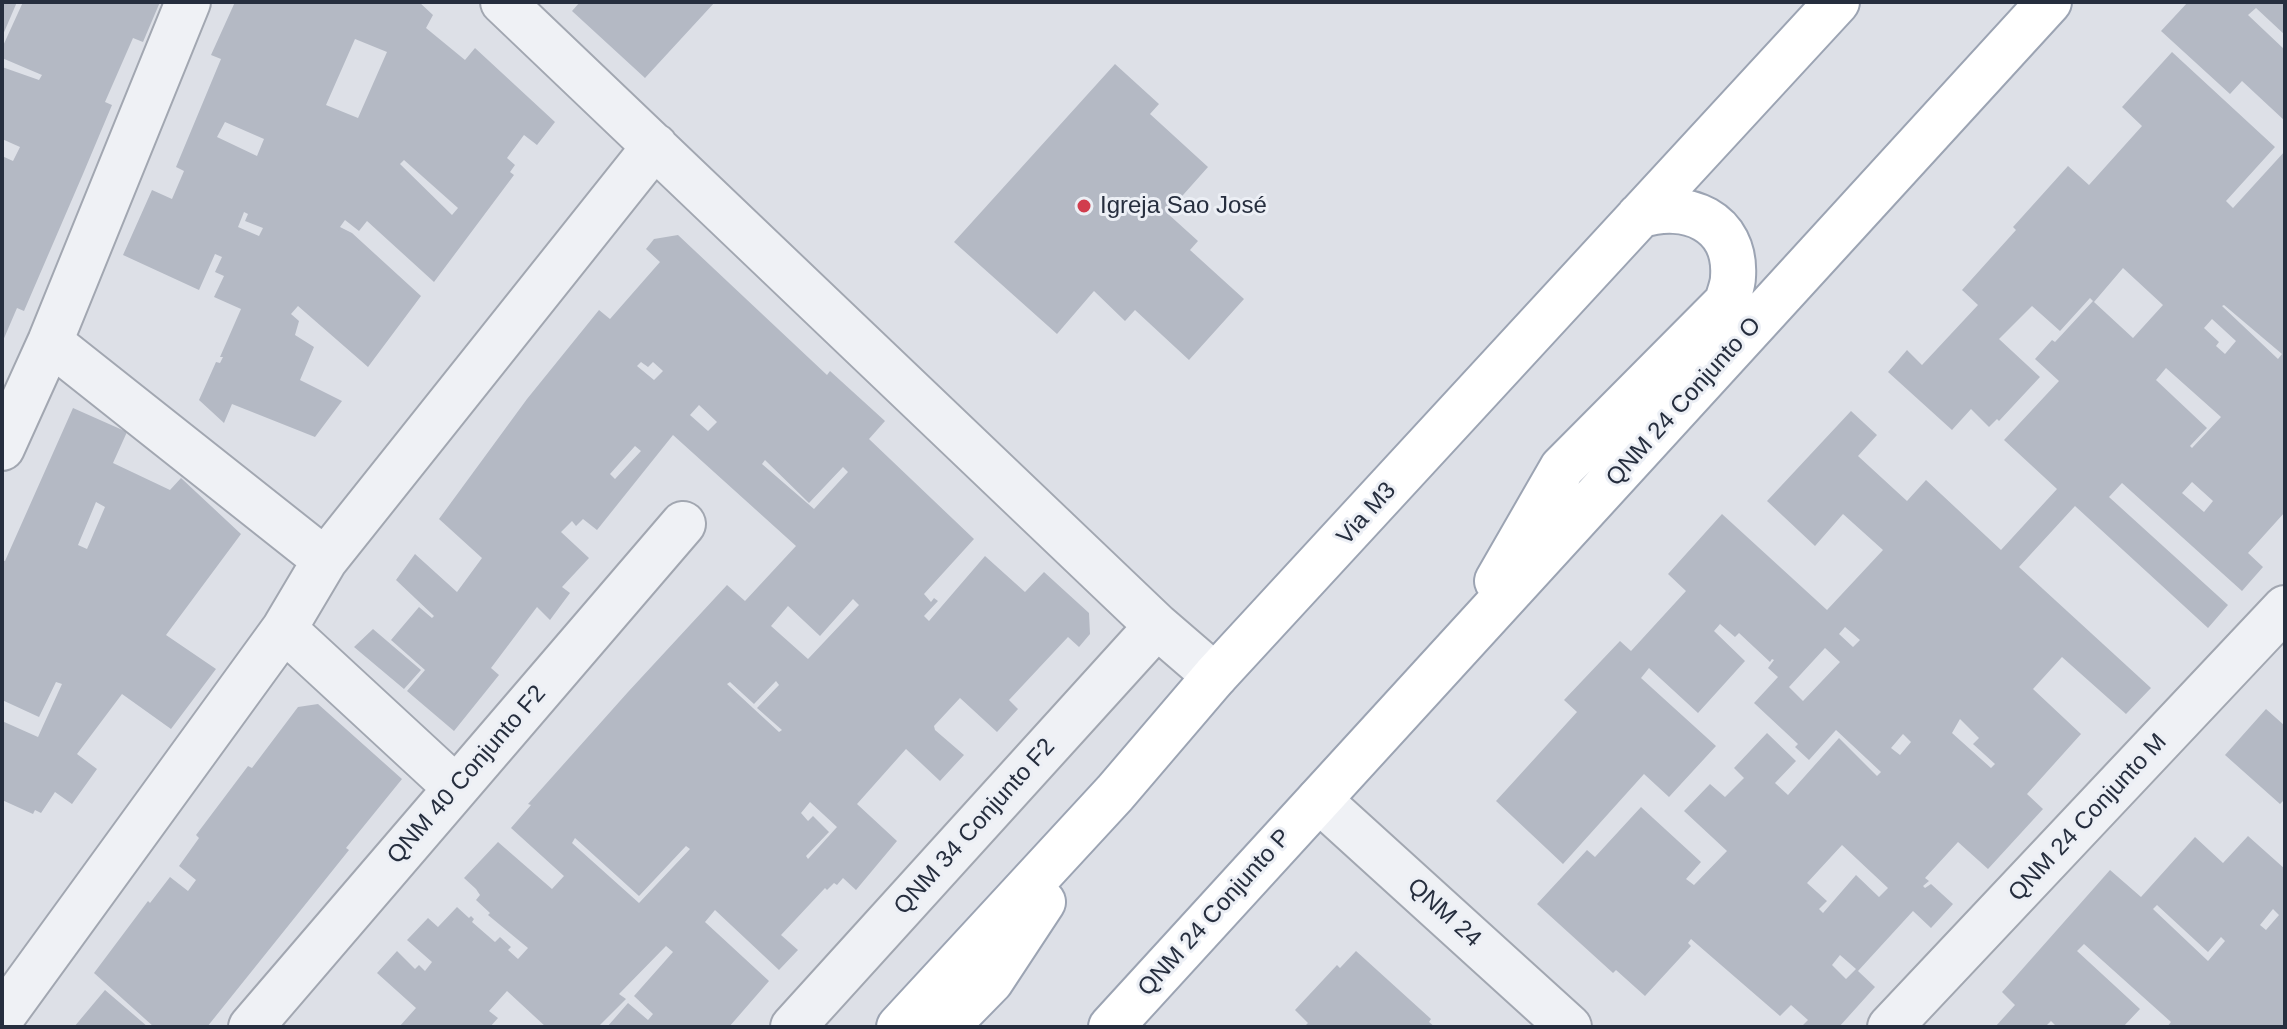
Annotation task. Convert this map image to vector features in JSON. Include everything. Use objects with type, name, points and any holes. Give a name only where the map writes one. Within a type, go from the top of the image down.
[{"type":"main road","name":"Via M3","points":[[899,1027],[1115,793],[1215,676],[1837,2]]},
{"type":"main road","name":"QNM 24 Conjunto O","points":[[1319,800],[2049,2]]},
{"type":"main road","points":[[1453,655],[1562,468],[1727,302],[1733,278],[1732,258],[1724,237],[1711,223],[1696,214],[1680,210],[1657,210],[1639,216]]},
{"type":"main road","points":[[946,1027],[991,981],[1115,793]]},
{"type":"main road","name":"QNM 24 Conjunto P","points":[[1111,1027],[1319,800]]},
{"type":"street","points":[[2,448],[50,342],[188,2]]},
{"type":"street","points":[[503,2],[1157,626],[1215,676]]},
{"type":"street","points":[[2,1017],[284,629],[325,560],[655,146]]},
{"type":"street","points":[[50,342],[325,560]]},
{"type":"street","name":"QNM 40 Conjunto F2","points":[[251,1027],[683,524]]},
{"type":"street","name":"QNM 24 Conjunto M","points":[[1890,1027],[2285,608]]},
{"type":"street","name":"QNM 34 Conjunto F2","points":[[793,1027],[1157,626]]},
{"type":"street","points":[[284,629],[456,788]]},
{"type":"street","name":"QNM 24","points":[[1319,800],[1569,1027]]},
{"type":"building","points":[[2,2],[17,2],[2,37]]},
{"type":"building","points":[[23,2],[160,2],[143,42],[133,38],[105,102],[112,105],[83,174],[24,311],[17,308],[2,343],[2,156],[13,161],[20,147],[2,139],[2,67],[39,80],[42,75],[2,58],[2,48]]},
{"type":"building","points":[[235,2],[419,2],[433,15],[426,28],[465,60],[475,48],[555,122],[537,145],[524,135],[507,158],[515,165],[510,172],[514,175],[434,282],[367,221],[359,231],[345,220],[340,227],[352,233],[421,296],[368,367],[298,306],[291,314],[299,321],[295,335],[314,347],[300,380],[342,401],[315,437],[232,404],[224,423],[199,400],[216,362],[220,363],[223,357],[220,357],[241,309],[214,297],[224,276],[215,272],[222,257],[215,254],[199,290],[123,255],[152,190],[172,199],[184,171],[176,167],[221,59],[211,55]],"holes":[[[355,39],[387,52],[358,118],[326,105]],[[225,122],[264,139],[257,156],[217,137]],[[404,160],[458,208],[452,215],[400,164]],[[244,212],[248,214],[245,221],[263,228],[259,236],[238,227]]]},
{"type":"building","points":[[580,2],[715,2],[645,78],[572,11]]},
{"type":"building","points":[[2188,2],[2285,2],[2285,35],[2256,8],[2248,15],[2285,50],[2285,121],[2242,81],[2230,94],[2161,31]]},
{"type":"building","points":[[2172,52],[2275,147],[2226,201],[2233,208],[2285,151],[2285,512],[2248,553],[2263,567],[2242,591],[2122,483],[2109,497],[2228,605],[2208,628],[2075,506],[2019,567],[2151,688],[2126,714],[2062,657],[2033,689],[2081,734],[2027,794],[2043,809],[1988,869],[1958,842],[1925,878],[1929,881],[1923,886],[1925,888],[1931,884],[1953,904],[1931,928],[1913,911],[1858,971],[1875,987],[1839,1027],[1801,1027],[1808,1020],[1791,1005],[1780,1016],[1691,939],[1688,943],[1691,946],[1645,996],[1616,970],[1613,973],[1537,904],[1587,850],[1595,857],[1641,807],[1701,862],[1686,879],[1694,885],[1727,851],[1684,811],[1710,784],[1725,797],[1744,778],[1734,768],[1767,733],[1796,761],[1775,783],[1788,795],[1839,738],[1877,776],[1881,772],[1836,730],[1809,760],[1795,747],[1798,744],[1754,703],[1778,677],[1768,668],[1774,660],[1770,662],[1739,633],[1735,637],[1720,624],[1714,631],[1745,661],[1698,713],[1649,668],[1641,678],[1716,746],[1669,797],[1644,774],[1563,864],[1496,801],[1577,712],[1564,700],[1620,641],[1631,651],[1686,591],[1668,574],[1722,514],[1827,610],[1883,550],[1843,514],[1815,546],[1767,501],[1851,411],[1877,435],[1858,456],[1907,501],[1926,480],[2001,550],[2057,489],[2004,440],[2059,381],[2035,359],[2093,301],[2090,298],[2060,331],[2032,306],[1999,339],[2040,377],[1999,421],[1997,419],[1989,427],[1971,409],[1952,430],[1888,372],[1907,350],[1922,365],[1978,305],[1962,290],[2068,166],[2089,185],[2142,126],[2122,107]],"holes":[[[2123,268],[2163,305],[2133,338],[2094,302]],[[2224,305],[2282,354],[2278,359],[2222,306]],[[2212,319],[2236,341],[2225,354],[2216,346],[2219,342],[2204,328]],[[2166,368],[2221,417],[2192,448],[2190,446],[2207,428],[2156,380]],[[2192,482],[2213,501],[2204,512],[2182,493]],[[1845,627],[1860,640],[1853,647],[1839,634]],[[1825,648],[1840,662],[1803,701],[1789,687]],[[1960,719],[1979,738],[1973,744],[1995,764],[1991,768],[1952,733]],[[1903,734],[1911,742],[1900,755],[1891,748]],[[1842,845],[1888,888],[1879,897],[1856,875],[1823,913],[1819,909],[1827,901],[1807,883]],[[1840,955],[1856,969],[1846,979],[1832,965]]]},
{"type":"building","points":[[1115,64],[1159,104],[1150,114],[1208,167],[1167,213],[1198,241],[1190,250],[1244,299],[1189,360],[1135,310],[1125,321],[1094,291],[1057,334],[954,242]]},
{"type":"building","points":[[678,235],[827,375],[830,371],[885,421],[869,439],[974,539],[924,594],[931,602],[934,598],[938,601],[924,616],[929,621],[985,556],[1025,592],[1044,572],[1089,613],[1090,634],[1079,647],[1068,637],[1009,700],[1018,709],[997,732],[960,698],[934,726],[964,755],[940,781],[906,749],[857,804],[897,841],[856,890],[843,878],[837,885],[834,883],[827,890],[825,888],[781,935],[798,950],[779,970],[715,910],[705,922],[769,981],[729,1027],[607,1027],[628,1003],[648,1020],[653,1014],[634,996],[673,952],[666,946],[619,994],[626,999],[598,1027],[546,1027],[507,991],[489,1011],[498,1018],[490,1027],[399,1027],[416,1008],[377,973],[397,951],[415,969],[419,965],[425,971],[432,962],[407,940],[428,918],[438,927],[457,907],[469,918],[471,916],[474,919],[472,922],[495,942],[500,937],[518,959],[528,948],[488,915],[490,913],[476,900],[480,895],[464,878],[498,842],[552,889],[564,876],[511,828],[531,805],[528,804],[727,585],[745,601],[796,546],[673,435],[597,530],[583,519],[576,526],[572,521],[561,532],[589,558],[562,587],[570,593],[550,620],[537,607],[491,668],[499,675],[454,731],[407,691],[425,670],[391,640],[419,607],[432,618],[434,616],[396,580],[415,554],[457,592],[482,558],[439,519],[527,399],[599,310],[610,319],[660,262],[646,249],[654,239]],"holes":[[[641,362],[648,367],[653,362],[663,371],[654,380],[637,366]],[[699,405],[717,422],[708,431],[690,415]],[[635,446],[641,451],[615,479],[610,474]],[[765,460],[809,503],[843,467],[848,472],[814,509],[762,464]],[[853,599],[859,605],[808,659],[771,626],[788,606],[820,636]],[[776,681],[779,685],[757,708],[782,730],[779,732],[727,684],[730,682],[754,704]],[[810,802],[837,827],[808,859],[806,856],[829,832],[813,816],[808,821],[801,813]],[[575,838],[639,896],[686,846],[690,849],[639,903],[572,843]]]},
{"type":"building","points":[[73,408],[127,432],[113,463],[170,490],[181,478],[241,534],[166,635],[216,669],[171,729],[122,694],[77,754],[97,769],[72,804],[55,792],[41,813],[35,810],[33,814],[2,800],[2,721],[38,737],[62,684],[56,682],[39,717],[2,700],[2,560],[5,561]],"holes":[[[96,502],[105,507],[87,549],[78,545]]]},
{"type":"building","points":[[373,629],[421,670],[404,689],[354,647]]},
{"type":"building","points":[[318,704],[402,779],[207,1027],[154,1027],[94,973],[170,877],[188,891],[196,880],[179,866],[199,838],[196,835],[298,707]]},
{"type":"building","points":[[2266,709],[2285,726],[2285,799],[2280,804],[2225,755]]},
{"type":"building","points":[[2248,836],[2285,869],[2285,1027],[2167,1027],[2171,1022],[2084,944],[2077,951],[2140,1009],[2123,1027],[2057,1027],[2051,1021],[2045,1027],[1995,1027],[2015,1005],[2002,992],[2110,870],[2141,897],[2195,837],[2223,863]],"holes":[[[2157,905],[2208,952],[2221,937],[2225,941],[2208,961],[2153,909]],[[2273,909],[2279,915],[2266,930],[2260,925]]]},
{"type":"building","points":[[1356,951],[1431,1019],[1429,1022],[1435,1027],[1304,1027],[1308,1023],[1295,1010],[1337,965],[1340,968]]},
{"type":"building","points":[[105,990],[148,1027],[74,1027]]},
{"type":"place","name":"Igreja Sao José","points":[[1084,206]]}]
